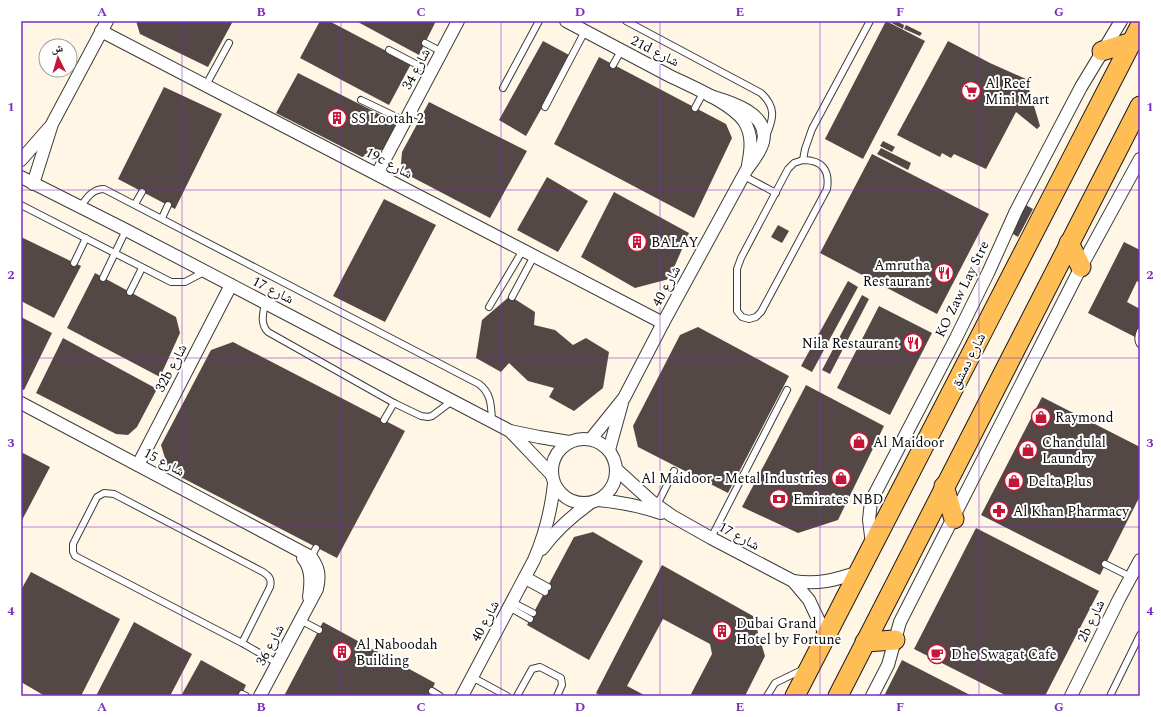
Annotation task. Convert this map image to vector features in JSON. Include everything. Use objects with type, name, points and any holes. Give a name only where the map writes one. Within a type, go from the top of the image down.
[{"type":"main road","points":[[1102,51],[1136,34]]},
{"type":"main road","name":"شارع دمشق","points":[[796,696],[1136,34]]},
{"type":"main road","points":[[838,696],[944,486],[1140,106]]},
{"type":"main road","points":[[1069,243],[1081,267]]},
{"type":"main road","points":[[944,486],[954,519]]},
{"type":"main road","points":[[865,642],[895,640]]},
{"type":"street","name":"شارع 34","points":[[377,174],[412,116],[431,72],[458,21]]},
{"type":"street","name":"21d شارع","points":[[566,21],[706,94],[737,114],[748,128],[751,137],[746,172]]},
{"type":"street","name":"KO Zaw Lay Stre","points":[[872,546],[869,520],[871,501],[958,334],[1016,211],[1081,87],[1121,21]]},
{"type":"street","points":[[33,184],[52,124],[104,26]]},
{"type":"street","name":"19c شارع","points":[[104,26],[206,85],[304,132],[377,174],[663,323]]},
{"type":"street","name":"21d شارع","points":[[706,94],[737,105],[751,113],[760,122],[763,141]]},
{"type":"street","points":[[21,160],[52,124]]},
{"type":"street","points":[[746,172],[760,151],[763,141]]},
{"type":"street","points":[[872,696],[888,665],[900,622],[954,519],[1081,267],[1140,159]]},
{"type":"street","name":"شارع 40","points":[[591,439],[624,398],[663,323],[746,172]]},
{"type":"street","name":"شارع 17","points":[[21,177],[126,230],[510,431],[539,438],[569,442]]},
{"type":"street","name":"32b شارع","points":[[138,465],[231,285]]},
{"type":"street","name":"شارع 40","points":[[609,450],[624,398]]},
{"type":"street","name":"شارع 15","points":[[21,403],[294,548],[314,552],[319,581],[318,589],[307,608]]},
{"type":"street","name":"شارع 17","points":[[510,431],[553,479]]},
{"type":"street","points":[[580,438],[591,439],[601,443],[609,450],[615,459],[617,470],[614,482],[608,493],[594,501],[579,503],[569,500],[560,493],[553,479],[552,464],[555,455],[561,447],[580,438]]},
{"type":"street","name":"شارع 17","points":[[617,470],[630,483],[672,516],[793,581],[819,583],[832,581],[859,572]]},
{"type":"street","name":"شارع 40","points":[[462,696],[542,542],[552,504],[553,479]]},
{"type":"street","name":"شارع 40","points":[[534,560],[574,515],[594,501]]},
{"type":"street","name":"شارع 17","points":[[594,501],[638,505],[672,516]]},
{"type":"street","name":"شارع 15","points":[[294,548],[306,562],[310,570],[310,588],[307,608]]},
{"type":"street","name":"2b شارع","points":[[1071,696],[1140,560]]},
{"type":"street","name":"شارع 17","points":[[793,581],[809,600],[826,636]]},
{"type":"street","name":"شارع 36","points":[[260,696],[307,608]]},
{"type":"lane","points":[[503,88],[539,21]]},
{"type":"lane","points":[[626,21],[760,93],[769,103],[772,116],[772,122],[763,141]]},
{"type":"lane","points":[[803,160],[812,129],[870,21]]},
{"type":"lane","points":[[545,107],[585,31]]},
{"type":"lane","points":[[206,85],[229,43]]},
{"type":"lane","points":[[425,43],[442,52]]},
{"type":"lane","points":[[389,50],[431,72]]},
{"type":"lane","points":[[613,65],[621,51]]},
{"type":"lane","points":[[695,108],[706,94]]},
{"type":"lane","points":[[361,100],[412,116]]},
{"type":"lane","points":[[803,160],[812,160],[820,164],[826,171],[828,180],[827,189],[761,312],[756,317],[749,319],[742,317],[737,311],[737,269],[741,258],[788,169],[794,163],[803,160]]},
{"type":"lane","points":[[746,172],[776,193]]},
{"type":"lane","points":[[80,207],[91,193],[99,189],[109,191],[162,218],[479,384],[487,391],[489,395],[492,421]]},
{"type":"lane","points":[[135,204],[142,192]]},
{"type":"lane","points":[[21,205],[166,280],[176,283],[185,282],[205,272]]},
{"type":"lane","points":[[162,218],[168,205]]},
{"type":"lane","points":[[103,278],[126,230]]},
{"type":"lane","points":[[74,262],[86,238]]},
{"type":"lane","points":[[489,307],[523,250]]},
{"type":"lane","points":[[512,297],[534,256]]},
{"type":"lane","points":[[130,292],[142,268]]},
{"type":"lane","points":[[265,303],[262,322],[263,326],[268,332],[394,403],[421,416],[428,417],[432,416],[452,401]]},
{"type":"lane","points":[[1140,331],[1138,337],[1140,344]]},
{"type":"lane","points":[[711,538],[786,390]]},
{"type":"lane","points":[[384,420],[394,403]]},
{"type":"lane","points":[[657,505],[674,471]]},
{"type":"lane","points":[[242,643],[270,587],[270,577],[114,494],[104,493],[96,497],[74,544],[73,552],[75,556],[242,643],[277,663]]},
{"type":"lane","points":[[1105,564],[1131,577]]},
{"type":"lane","points":[[525,577],[546,589]]},
{"type":"lane","points":[[511,604],[532,616]]},
{"type":"lane","points":[[300,620],[319,630]]},
{"type":"lane","points":[[1110,696],[1140,635]]},
{"type":"lane","points":[[767,696],[771,688],[781,679],[811,666]]},
{"type":"lane","points":[[517,696],[532,669],[540,667],[561,678],[562,685],[557,696]]},
{"type":"lane","points":[[472,678],[507,696]]},
{"type":"lane","points":[[432,691],[440,696]]},
{"type":"building","points":[[136,21],[233,21],[208,67],[140,34]]},
{"type":"building","points":[[320,21],[329,21],[411,64],[389,105],[300,58]]},
{"type":"building","points":[[356,21],[436,21],[419,55]]},
{"type":"building","points":[[886,21],[925,41],[863,159],[825,139]]},
{"type":"building","points":[[888,21],[896,21],[904,25],[903,29]]},
{"type":"building","points":[[906,25],[922,33],[920,36],[904,29]]},
{"type":"building","points":[[543,41],[571,56],[526,136],[499,120]]},
{"type":"building","points":[[948,41],[990,63],[1026,79],[1040,126],[1037,129],[1016,112],[986,169],[954,154],[951,158],[942,153],[940,157],[897,135]]},
{"type":"building","points":[[599,57],[726,124],[732,138],[694,218],[554,144]]},
{"type":"building","name":"SS Lootah 2","points":[[298,73],[397,123],[384,149],[362,157],[276,113]]},
{"type":"building","points":[[164,87],[222,114],[175,209],[118,179]]},
{"type":"building","points":[[429,102],[527,151],[490,218],[408,175],[401,164],[402,152]]},
{"type":"building","points":[[883,141],[895,147],[892,152],[880,146]]},
{"type":"building","points":[[881,148],[911,163],[908,170],[877,154]]},
{"type":"building","points":[[872,154],[989,214],[937,314],[820,253]]},
{"type":"building","points":[[547,177],[588,201],[558,252],[517,230]]},
{"type":"building","name":"BALAY","points":[[614,192],[689,233],[669,279],[635,288],[581,257]]},
{"type":"building","points":[[384,199],[436,225],[385,322],[333,296]]},
{"type":"building","points":[[1024,204],[1033,209],[1018,237],[1010,232]]},
{"type":"building","points":[[778,225],[789,231],[782,243],[771,237]]},
{"type":"building","points":[[21,237],[81,266],[54,318],[21,301]]},
{"type":"building","points":[[1124,242],[1140,250],[1140,283],[1137,281],[1127,302],[1140,309],[1140,328],[1135,337],[1088,313]]},
{"type":"building","points":[[95,273],[176,317],[180,333],[160,377],[67,328]]},
{"type":"building","points":[[848,281],[858,287],[812,372],[801,366]]},
{"type":"building","points":[[862,295],[869,299],[830,374],[822,370]]},
{"type":"building","points":[[510,296],[535,312],[534,325],[555,330],[573,345],[586,338],[609,352],[603,388],[574,411],[549,397],[554,388],[528,381],[509,363],[501,372],[476,358],[482,320]]},
{"type":"building","points":[[879,306],[932,333],[890,415],[837,388]]},
{"type":"building","points":[[21,317],[52,333],[24,390],[21,389]]},
{"type":"building","points":[[698,327],[789,376],[728,493],[638,447],[633,426],[680,335]]},
{"type":"building","points":[[63,338],[157,389],[137,427],[128,435],[116,434],[36,393]]},
{"type":"building","points":[[233,342],[405,431],[337,558],[169,471],[161,445],[211,350]]},
{"type":"building","points":[[806,385],[884,426],[838,520],[798,533],[742,507]]},
{"type":"building","points":[[1042,397],[1140,447],[1140,496],[1100,575],[981,515]]},
{"type":"building","points":[[21,452],[50,467],[21,522]]},
{"type":"building","points":[[976,528],[1099,591],[1045,696],[1007,696],[914,649]]},
{"type":"building","points":[[593,532],[643,561],[589,660],[527,625],[574,537]]},
{"type":"building","name":"Dubai Grand Hotel by Fortune","points":[[662,565],[753,616],[765,656],[745,696],[690,696],[712,654],[710,644],[663,619],[627,686],[646,696],[601,696],[596,693]]},
{"type":"building","points":[[31,572],[120,619],[81,696],[45,696],[21,682],[21,590]]},
{"type":"building","points":[[134,622],[192,654],[170,696],[96,696]]},
{"type":"building","name":"Al Naboodah Building","points":[[323,622],[435,683],[429,696],[284,696]]},
{"type":"building","points":[[201,660],[246,685],[241,696],[181,696]]},
{"type":"building","points":[[902,660],[972,696],[884,696]]},
{"type":"place","name":"Al Reef Mini Mart","points":[[971,91]]},
{"type":"place","name":"SS Lootah 2","points":[[337,118]]},
{"type":"place","name":"BALAY","points":[[637,242]]},
{"type":"place","name":"Amrutha Restaurant","points":[[944,273]]},
{"type":"place","name":"Nila Restaurant","points":[[913,343]]},
{"type":"place","name":"Raymond","points":[[1041,417]]},
{"type":"place","name":"Al Maidoor","points":[[859,442]]},
{"type":"place","name":"Chandulal Laundry","points":[[1028,450]]},
{"type":"place","name":"Al Maidoor - Metal Industries","points":[[841,478]]},
{"type":"place","name":"Delta Plus","points":[[1014,481]]},
{"type":"place","name":"Emirates NBD","points":[[779,499]]},
{"type":"place","name":"Al Khan Pharmacy","points":[[999,511]]},
{"type":"place","name":"Dubai Grand Hotel by Fortune","points":[[722,631]]},
{"type":"place","name":"Al Naboodah Building","points":[[342,652]]},
{"type":"place","name":"Dhe Swagat Cafe","points":[[937,654]]}]
